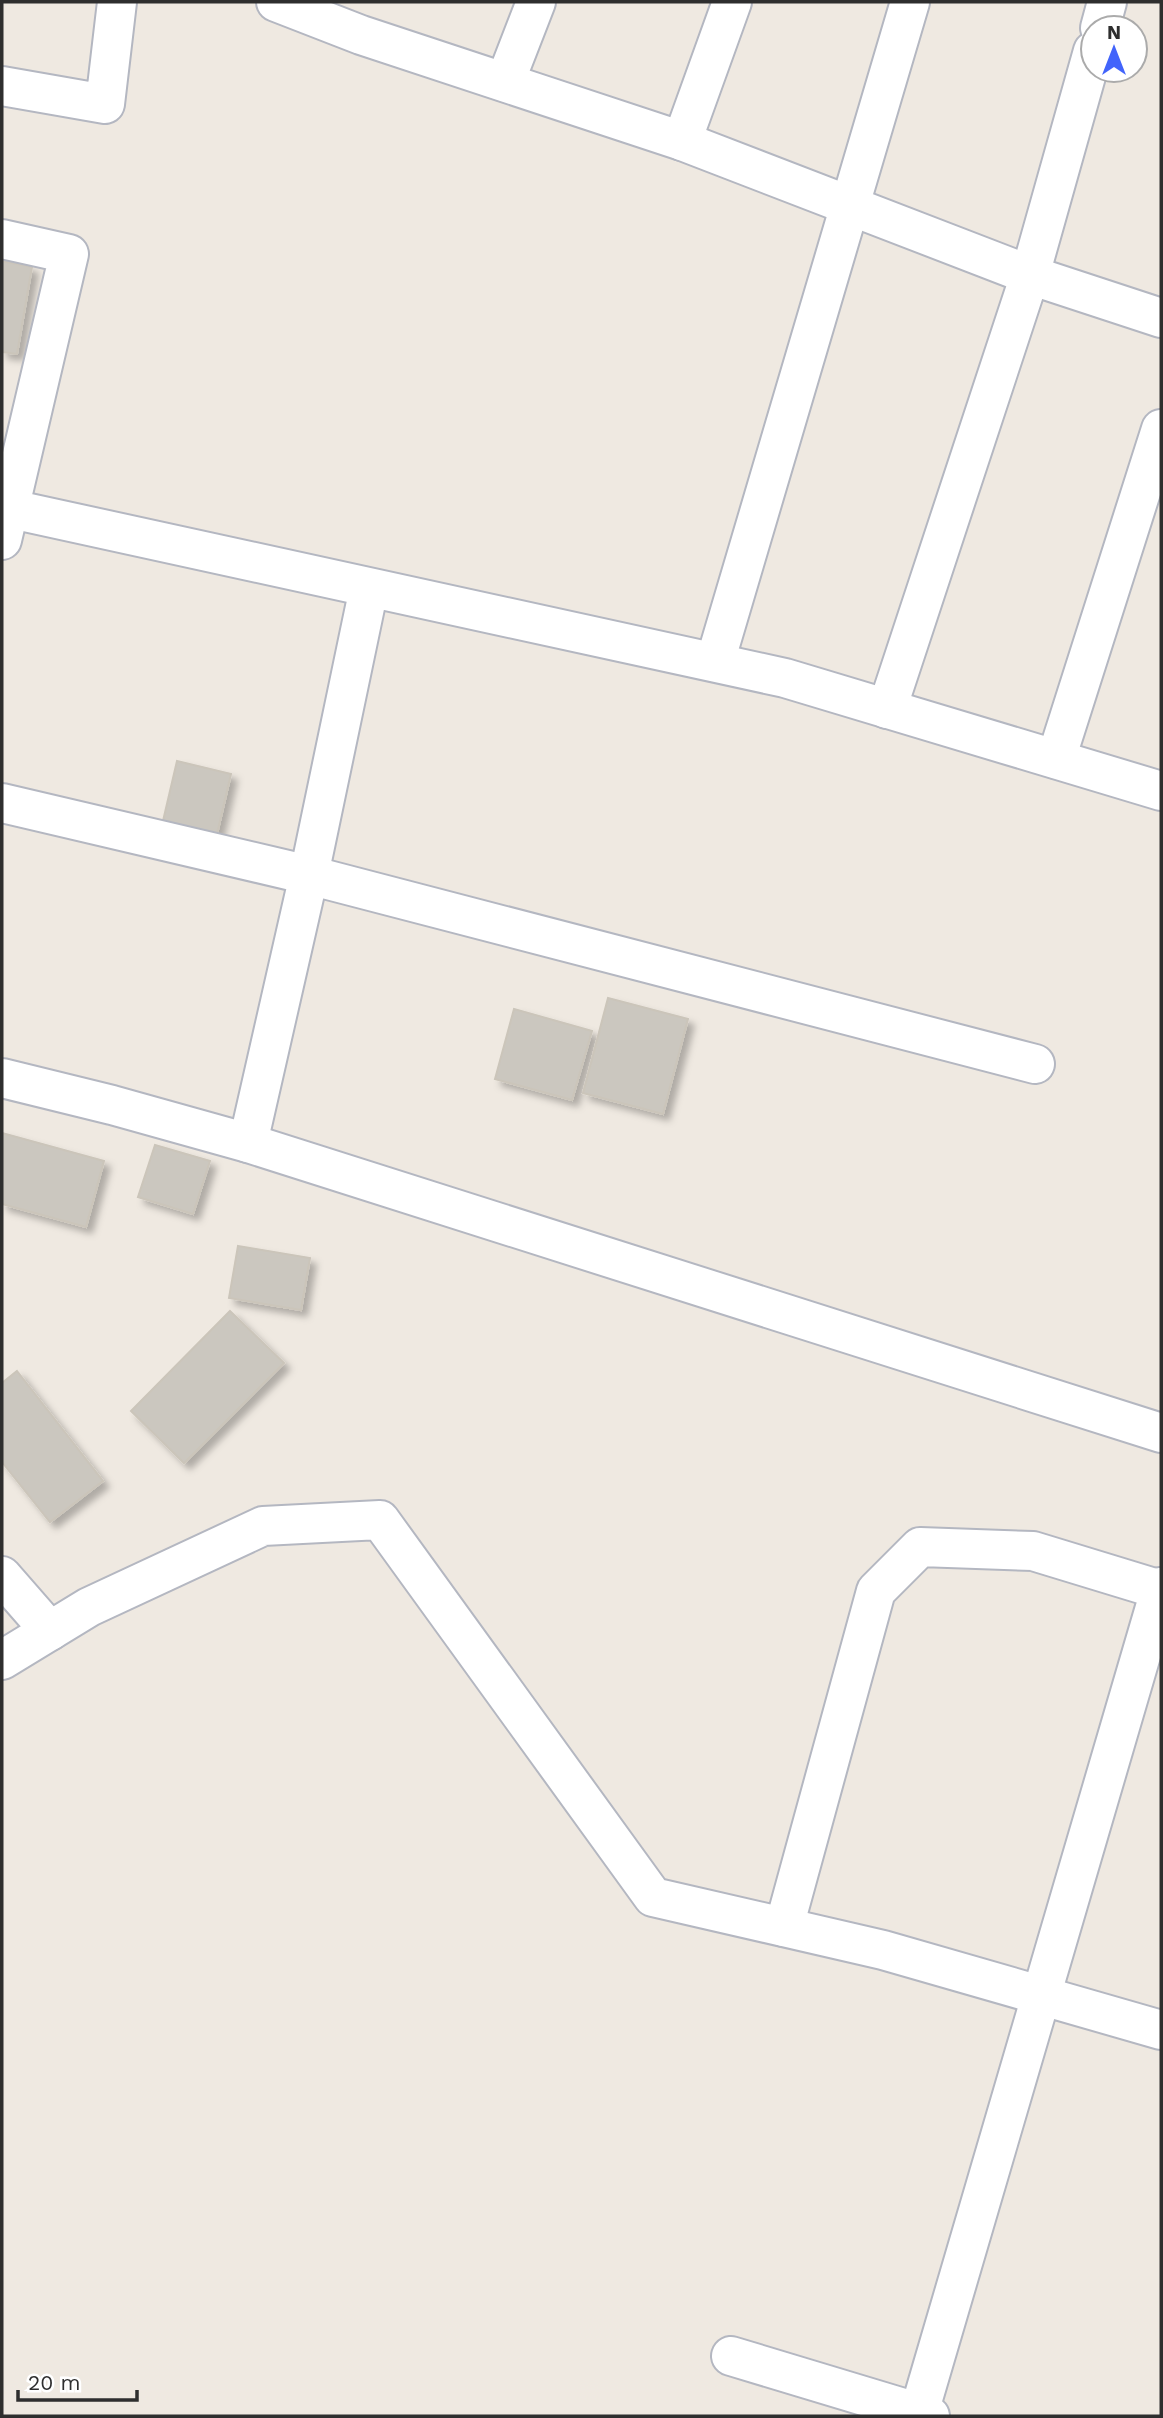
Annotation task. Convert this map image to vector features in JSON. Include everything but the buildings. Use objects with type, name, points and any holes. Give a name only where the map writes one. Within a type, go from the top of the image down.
[{"type":"street","points":[[2,86],[105,104],[117,2]]},
{"type":"street","points":[[276,2],[361,35],[682,141],[1030,275],[1161,317]]},
{"type":"street","points":[[505,82],[536,2]]},
{"type":"street","points":[[682,141],[732,2]]},
{"type":"street","points":[[715,662],[910,2]]},
{"type":"street","points":[[887,709],[1030,275],[1084,84]]},
{"type":"street","points":[[2,239],[69,254],[5,519],[369,588],[785,678],[1161,791]]},
{"type":"street","points":[[1056,760],[1161,429]]},
{"type":"street","points":[[248,1143],[309,875],[369,588]]},
{"type":"street","points":[[2,803],[309,875],[1035,1064]]},
{"type":"street","points":[[2,1078],[112,1104],[248,1143],[1161,1433]]},
{"type":"street","points":[[2,1660],[89,1607],[263,1526],[380,1520],[653,1897],[883,1950],[1161,2030]]},
{"type":"street","points":[[731,2356],[922,2415],[1161,1589],[1033,1550],[920,1547],[876,1591],[784,1927]]},
{"type":"street","points":[[2,1576],[50,1631]]}]
